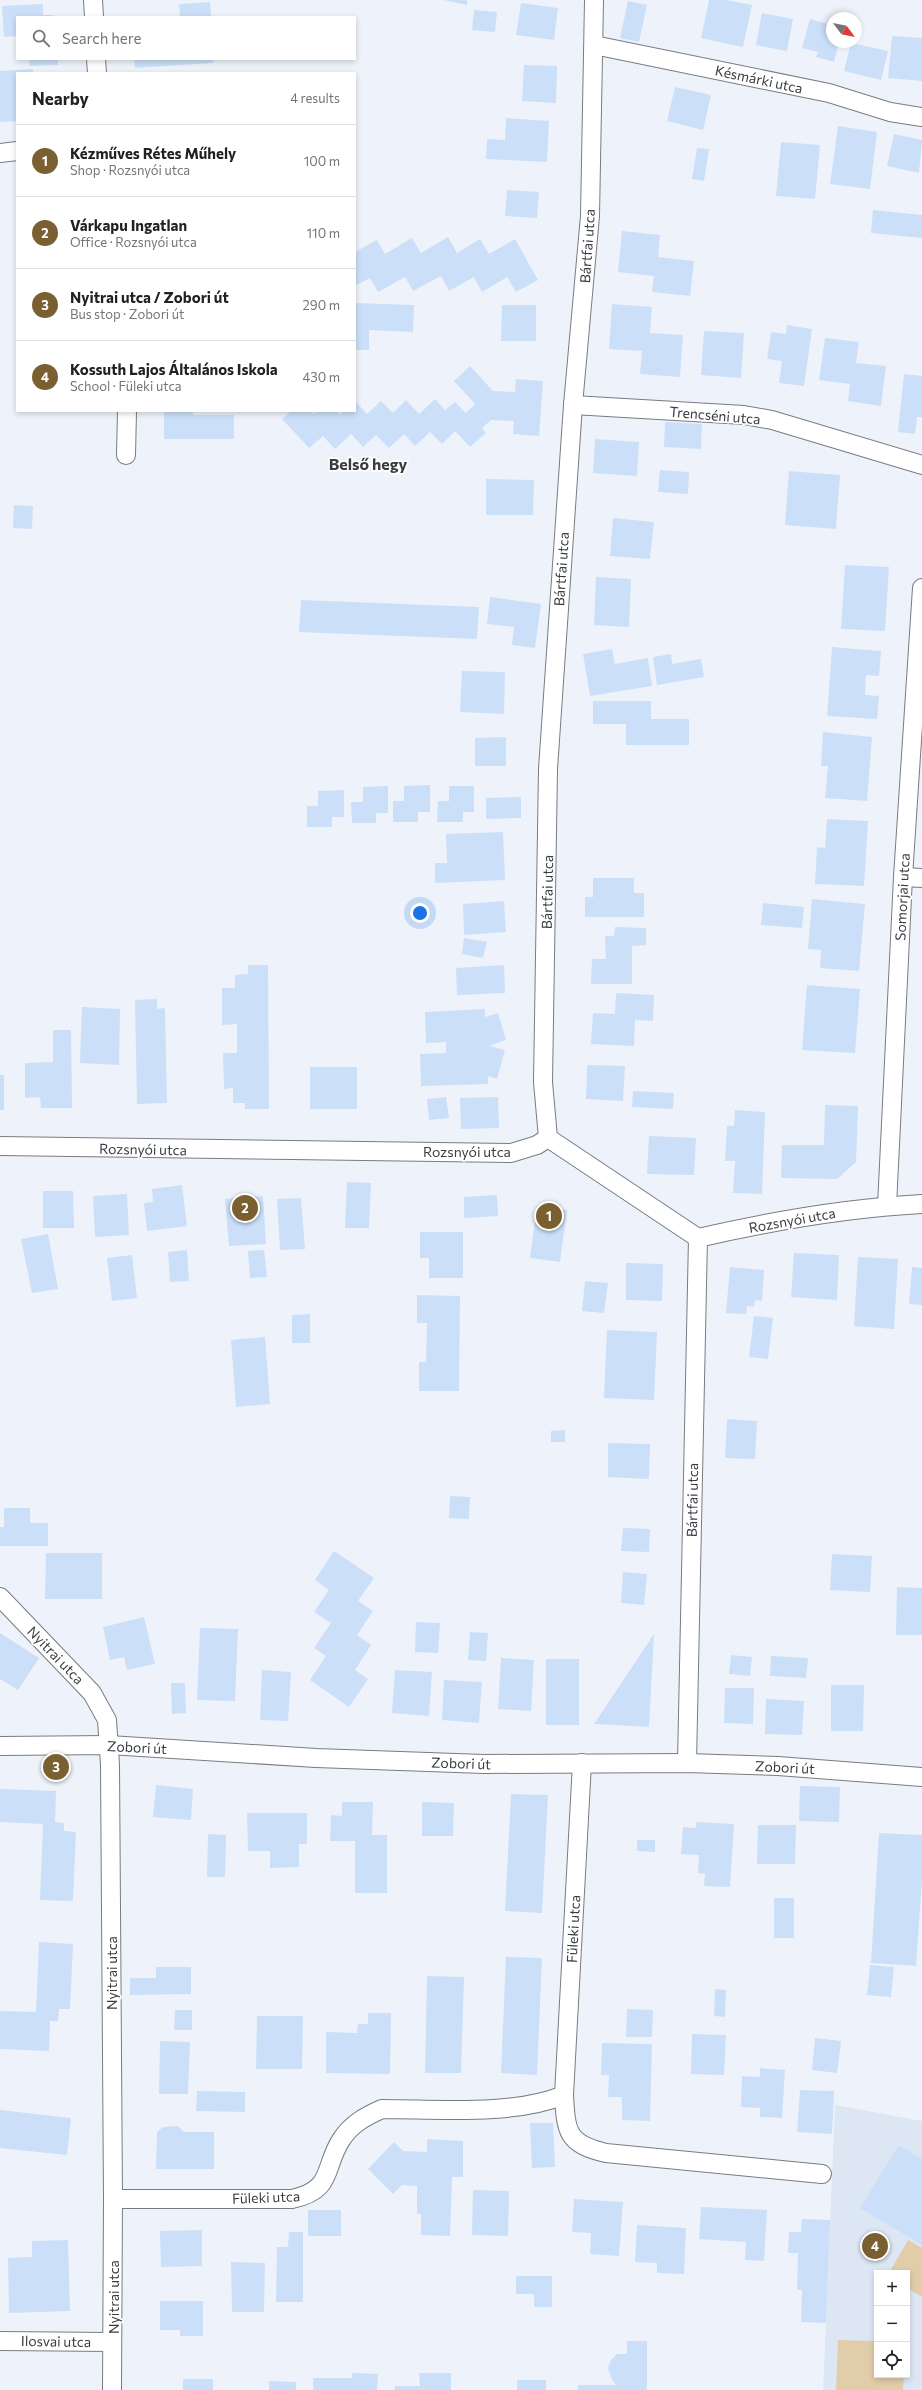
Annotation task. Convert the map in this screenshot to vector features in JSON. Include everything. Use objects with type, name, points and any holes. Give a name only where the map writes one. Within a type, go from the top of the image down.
[{"type":"street","points":[[93,0],[94,16]]},
{"type":"street","name":"Bártfai utca","points":[[548,1138],[543,1082],[548,769],[573,405],[590,216],[594,0]]},
{"type":"street","name":"Késmárki utca","points":[[594,45],[829,93],[890,112],[922,117]]},
{"type":"street","points":[[96,60],[97,72]]},
{"type":"street","points":[[0,153],[16,151]]},
{"type":"street","name":"Trencséni utca","points":[[573,405],[751,416],[772,420],[922,465]]},
{"type":"street","points":[[126,454],[127,412]]},
{"type":"street","name":"Somorjai utca","points":[[886,1206],[903,877],[922,588]]},
{"type":"street","points":[[903,877],[922,878]]},
{"type":"street","points":[[548,1138],[698,1238]]},
{"type":"street","name":"Rozsnyói utca","points":[[0,1146],[511,1153],[537,1145],[548,1138]]},
{"type":"street","name":"Rozsnyói utca","points":[[698,1238],[775,1220],[886,1206],[922,1204]]},
{"type":"street","name":"Bártfai utca","points":[[687,1762],[698,1238]]},
{"type":"street","name":"Nyitrai utca","points":[[0,1597],[92,1693],[107,1720],[109,1745],[113,2199],[112,2390]]},
{"type":"street","name":"Zobori út","points":[[0,1746],[109,1745],[316,1758],[484,1764],[687,1762],[778,1766],[922,1777]]},
{"type":"street","name":"Füleki utca","points":[[582,1763],[564,2095],[565,2123],[572,2138],[587,2149],[606,2153],[822,2174]]},
{"type":"street","name":"Füleki utca","points":[[113,2199],[292,2199],[308,2195],[319,2186],[327,2174],[340,2141],[350,2128],[366,2116],[382,2109],[521,2108],[544,2103],[564,2095]]},
{"type":"street","name":"Ilosvai utca","points":[[0,2340],[112,2342]]},
{"type":"shaded area","points":[[835,2105],[922,2121],[922,2390],[823,2390]]},
{"type":"shaded area","points":[[908,2240],[922,2248],[922,2297],[910,2290],[910,2270],[891,2270]]},
{"type":"shaded area","points":[[838,2340],[874,2341],[874,2378],[904,2378],[903,2390],[836,2390]]},
{"type":"building","points":[[444,0],[467,0],[467,5]]},
{"type":"building","points":[[709,0],[726,0],[752,5],[743,47],[701,38]]},
{"type":"building","points":[[628,1],[647,5],[639,42],[620,38]]},
{"type":"building","points":[[210,2],[211,16],[180,16],[179,4]]},
{"type":"building","points":[[521,3],[558,8],[554,40],[516,35]]},
{"type":"building","points":[[43,4],[43,15],[53,16],[16,16],[16,36],[4,37],[2,6]]},
{"type":"building","points":[[474,10],[497,12],[495,32],[472,30]]},
{"type":"building","points":[[762,13],[793,19],[787,51],[756,45]]},
{"type":"building","points":[[810,19],[826,23],[826,48],[838,48],[834,62],[816,57],[818,52],[802,48]]},
{"type":"building","points":[[892,36],[922,38],[922,81],[888,78]]},
{"type":"building","points":[[862,45],[888,51],[881,80],[844,71],[850,48],[862,48]]},
{"type":"building","points":[[29,60],[58,60],[58,65],[30,66]]},
{"type":"building","points":[[134,60],[213,60],[213,63],[135,68]]},
{"type":"building","points":[[524,65],[557,66],[556,103],[522,101]]},
{"type":"building","points":[[33,69],[33,72],[16,72],[16,121],[0,122],[0,71]]},
{"type":"building","points":[[675,87],[711,95],[703,130],[667,121]]},
{"type":"building","points":[[506,118],[549,121],[547,162],[486,159],[487,139],[505,140]]},
{"type":"building","points":[[838,126],[877,132],[870,189],[830,184]]},
{"type":"building","points":[[894,134],[922,140],[919,173],[887,166]]},
{"type":"building","points":[[781,142],[820,145],[815,199],[776,196]]},
{"type":"building","points":[[697,148],[709,149],[704,181],[692,179]]},
{"type":"building","points":[[507,190],[539,192],[537,218],[505,216]]},
{"type":"building","points":[[873,210],[922,215],[922,238],[871,233]]},
{"type":"building","points":[[622,231],[660,235],[658,257],[694,261],[690,296],[652,292],[654,276],[618,272]]},
{"type":"building","points":[[448,237],[457,253],[480,239],[489,254],[515,239],[538,280],[516,292],[507,277],[482,292],[474,277],[449,291],[441,276],[413,291],[405,277],[378,292],[370,278],[356,285],[356,251],[377,240],[385,254],[412,238],[421,253]]},
{"type":"building","points":[[356,303],[414,305],[413,332],[369,330],[369,350],[356,350]]},
{"type":"building","points":[[612,304],[652,307],[650,333],[683,335],[680,377],[640,374],[642,351],[609,349]]},
{"type":"building","points":[[502,305],[536,305],[536,341],[501,341]]},
{"type":"building","points":[[787,325],[812,329],[804,386],[779,383],[782,361],[767,359],[771,332],[786,334]]},
{"type":"building","points":[[704,331],[744,333],[741,378],[701,375]]},
{"type":"building","points":[[825,338],[859,342],[856,363],[886,366],[881,406],[848,401],[850,384],[819,380]]},
{"type":"building","points":[[470,366],[493,391],[515,392],[516,379],[543,381],[539,436],[513,434],[514,421],[491,420],[482,428],[486,433],[470,447],[455,431],[442,444],[430,432],[415,446],[404,434],[389,448],[376,435],[363,447],[351,434],[335,449],[323,436],[309,448],[282,419],[290,412],[312,412],[314,414],[316,412],[338,412],[340,415],[343,412],[356,412],[356,402],[367,414],[381,401],[393,413],[406,400],[419,414],[435,399],[445,410],[455,402],[466,413],[475,404],[454,381]]},
{"type":"building","points":[[904,374],[922,376],[922,417],[917,417],[915,434],[898,432]]},
{"type":"building","points":[[164,412],[193,412],[193,415],[234,415],[234,439],[164,439]]},
{"type":"building","points":[[665,422],[702,424],[701,449],[664,447]]},
{"type":"building","points":[[595,439],[639,442],[637,476],[593,473]]},
{"type":"building","points":[[660,470],[689,472],[688,494],[658,492]]},
{"type":"building","points":[[789,471],[840,475],[836,529],[785,525]]},
{"type":"building","points":[[486,479],[534,480],[533,515],[486,515]]},
{"type":"building","points":[[14,505],[33,506],[32,529],[13,528]]},
{"type":"building","points":[[613,518],[654,522],[650,559],[610,556]]},
{"type":"building","points":[[845,565],[889,567],[885,631],[841,629]]},
{"type":"building","points":[[596,577],[631,579],[629,627],[594,625]]},
{"type":"building","points":[[490,597],[541,604],[535,648],[512,645],[514,627],[487,624]]},
{"type":"building","points":[[301,600],[479,607],[477,639],[299,632]]},
{"type":"building","points":[[832,647],[881,651],[879,676],[866,675],[865,695],[879,696],[877,719],[827,716]]},
{"type":"building","points":[[612,649],[615,664],[648,658],[652,686],[590,696],[583,654]]},
{"type":"building","points":[[671,654],[672,664],[701,659],[704,677],[657,685],[653,657]]},
{"type":"building","points":[[462,671],[505,672],[504,714],[460,712]]},
{"type":"building","points":[[593,701],[651,701],[651,719],[689,719],[689,745],[626,745],[626,724],[593,724]]},
{"type":"building","points":[[823,732],[872,737],[867,801],[825,798],[828,766],[821,766]]},
{"type":"building","points":[[506,737],[506,766],[475,766],[475,738]]},
{"type":"building","points":[[430,785],[430,812],[418,812],[418,822],[393,822],[393,801],[404,801],[404,786]]},
{"type":"building","points":[[388,786],[388,813],[376,813],[376,823],[352,823],[351,802],[363,802],[363,787]]},
{"type":"building","points":[[449,786],[474,786],[474,812],[463,812],[463,822],[437,822],[438,801],[449,801]]},
{"type":"building","points":[[344,790],[344,817],[332,817],[332,827],[307,827],[307,806],[318,806],[318,791]]},
{"type":"building","points":[[521,797],[521,818],[486,819],[486,798]]},
{"type":"building","points":[[827,819],[868,821],[864,886],[815,884],[817,847],[825,848]]},
{"type":"building","points":[[503,832],[505,880],[435,883],[435,863],[447,863],[446,834]]},
{"type":"building","points":[[593,878],[634,878],[634,893],[644,893],[644,917],[585,917],[585,897],[593,897]]},
{"type":"building","points":[[812,899],[865,904],[859,971],[820,968],[821,950],[808,949]]},
{"type":"building","points":[[504,901],[506,932],[464,935],[463,904]]},
{"type":"building","points":[[763,903],[804,907],[802,928],[761,925]]},
{"type":"building","points":[[615,927],[646,928],[646,945],[632,946],[632,984],[591,984],[592,959],[606,959],[605,936],[614,936]]},
{"type":"building","points":[[464,938],[487,942],[483,958],[462,954]]},
{"type":"building","points":[[248,965],[268,965],[269,1109],[245,1109],[245,1103],[233,1103],[233,1088],[224,1089],[223,1053],[237,1053],[237,1024],[222,1025],[222,988],[235,988],[235,975],[248,974]]},
{"type":"building","points":[[504,965],[505,993],[457,995],[456,968]]},
{"type":"building","points":[[807,985],[860,989],[855,1053],[802,1050]]},
{"type":"building","points":[[616,993],[654,995],[653,1021],[635,1020],[634,1046],[591,1044],[593,1013],[615,1014]]},
{"type":"building","points":[[157,999],[157,1009],[165,1008],[167,1103],[137,1104],[135,1000]]},
{"type":"building","points":[[82,1007],[120,1009],[119,1065],[80,1063]]},
{"type":"building","points":[[485,1009],[485,1017],[498,1013],[506,1040],[489,1046],[505,1050],[497,1079],[488,1076],[488,1084],[421,1086],[420,1054],[446,1053],[446,1042],[426,1043],[425,1012]]},
{"type":"building","points":[[53,1030],[71,1030],[72,1108],[41,1108],[40,1097],[25,1098],[25,1063],[53,1062]]},
{"type":"building","points":[[587,1065],[625,1066],[623,1101],[586,1099]]},
{"type":"building","points":[[310,1067],[357,1067],[357,1109],[310,1109]]},
{"type":"building","points":[[0,1075],[4,1075],[4,1110],[0,1110]]},
{"type":"building","points":[[633,1091],[674,1093],[673,1109],[632,1107]]},
{"type":"building","points":[[446,1097],[449,1118],[429,1120],[427,1099]]},
{"type":"building","points":[[498,1097],[499,1128],[461,1129],[460,1098]]},
{"type":"building","points":[[825,1105],[858,1106],[856,1162],[837,1179],[781,1178],[782,1145],[824,1145]]},
{"type":"building","points":[[735,1110],[765,1112],[762,1194],[733,1193],[735,1161],[725,1161],[727,1126],[734,1126]]},
{"type":"building","points":[[649,1136],[696,1138],[694,1175],[647,1174]]},
{"type":"building","points":[[347,1182],[371,1183],[369,1228],[345,1228]]},
{"type":"building","points":[[182,1185],[187,1226],[147,1231],[144,1203],[153,1202],[152,1189]]},
{"type":"building","points":[[43,1191],[73,1191],[74,1228],[43,1228]]},
{"type":"building","points":[[127,1194],[129,1235],[95,1237],[93,1196]]},
{"type":"building","points":[[497,1195],[498,1216],[464,1218],[464,1197]]},
{"type":"building","points":[[263,1196],[266,1244],[229,1246],[225,1199]]},
{"type":"building","points":[[301,1198],[305,1249],[280,1250],[277,1199]]},
{"type":"building","points":[[537,1206],[567,1210],[560,1262],[530,1258]]},
{"type":"building","points":[[420,1232],[463,1232],[463,1278],[429,1278],[429,1258],[420,1258]]},
{"type":"building","points":[[48,1234],[58,1289],[32,1293],[21,1239]]},
{"type":"building","points":[[187,1250],[189,1281],[170,1282],[168,1252]]},
{"type":"building","points":[[264,1250],[267,1277],[250,1278],[248,1251]]},
{"type":"building","points":[[794,1253],[839,1255],[837,1300],[791,1297]]},
{"type":"building","points":[[132,1255],[137,1298],[112,1301],[107,1258]]},
{"type":"building","points":[[858,1257],[898,1259],[894,1329],[854,1326]]},
{"type":"building","points":[[626,1263],[663,1264],[662,1301],[626,1300]]},
{"type":"building","points":[[730,1267],[764,1270],[762,1301],[755,1300],[754,1307],[747,1306],[746,1314],[726,1313]]},
{"type":"building","points":[[912,1267],[922,1268],[922,1305],[909,1304]]},
{"type":"building","points":[[585,1281],[608,1283],[604,1313],[582,1311]]},
{"type":"building","points":[[417,1295],[460,1296],[459,1391],[419,1391],[419,1362],[426,1362],[427,1323],[417,1323]]},
{"type":"building","points":[[310,1314],[310,1343],[292,1343],[292,1315]]},
{"type":"building","points":[[754,1316],[773,1318],[768,1359],[749,1357]]},
{"type":"building","points":[[607,1330],[657,1332],[654,1400],[604,1398]]},
{"type":"building","points":[[265,1337],[270,1404],[236,1407],[231,1340]]},
{"type":"building","points":[[727,1419],[757,1421],[755,1459],[725,1458]]},
{"type":"building","points":[[565,1430],[565,1442],[551,1442],[551,1431]]},
{"type":"building","points":[[608,1443],[650,1444],[649,1479],[608,1477]]},
{"type":"building","points":[[450,1496],[470,1497],[469,1519],[449,1518]]},
{"type":"building","points":[[4,1508],[30,1508],[30,1523],[48,1523],[48,1546],[0,1546],[0,1527],[4,1527]]},
{"type":"building","points":[[623,1528],[650,1529],[649,1552],[621,1551]]},
{"type":"building","points":[[334,1551],[374,1578],[358,1601],[373,1611],[357,1635],[371,1645],[355,1670],[368,1679],[349,1707],[310,1680],[326,1656],[314,1648],[331,1623],[314,1612],[329,1590],[315,1580]]},
{"type":"building","points":[[46,1553],[102,1553],[102,1599],[45,1599]]},
{"type":"building","points":[[832,1554],[872,1556],[870,1592],[830,1590]]},
{"type":"building","points":[[623,1572],[647,1574],[644,1605],[621,1603]]},
{"type":"building","points":[[897,1587],[922,1588],[922,1635],[896,1635]]},
{"type":"building","points":[[144,1617],[155,1664],[127,1670],[124,1657],[110,1660],[103,1627]]},
{"type":"building","points":[[416,1622],[440,1623],[438,1653],[415,1652]]},
{"type":"building","points":[[200,1628],[238,1629],[235,1701],[197,1700]]},
{"type":"building","points":[[470,1632],[488,1633],[486,1661],[468,1660]]},
{"type":"building","points":[[0,1633],[39,1658],[18,1690],[0,1679]]},
{"type":"building","points":[[654,1634],[649,1727],[594,1724]]},
{"type":"building","points":[[731,1655],[752,1657],[750,1676],[729,1674]]},
{"type":"building","points":[[771,1656],[808,1658],[806,1678],[770,1676]]},
{"type":"building","points":[[501,1658],[534,1660],[531,1711],[498,1709]]},
{"type":"building","points":[[546,1659],[579,1659],[579,1725],[546,1725]]},
{"type":"building","points":[[262,1670],[291,1672],[288,1721],[260,1720]]},
{"type":"building","points":[[395,1670],[432,1672],[429,1716],[392,1713]]},
{"type":"building","points":[[444,1680],[482,1682],[479,1723],[442,1720]]},
{"type":"building","points":[[171,1683],[185,1683],[186,1713],[172,1714]]},
{"type":"building","points":[[831,1685],[864,1685],[863,1731],[831,1731]]},
{"type":"building","points":[[725,1688],[754,1688],[753,1724],[724,1723]]},
{"type":"building","points":[[766,1699],[804,1701],[802,1735],[765,1734]]},
{"type":"building","points":[[156,1785],[193,1789],[191,1820],[153,1817]]},
{"type":"building","points":[[800,1786],[840,1787],[839,1822],[799,1821]]},
{"type":"building","points":[[0,1789],[56,1791],[55,1822],[64,1823],[64,1831],[76,1832],[73,1901],[40,1900],[43,1824],[0,1822]]},
{"type":"building","points":[[511,1794],[548,1795],[542,1913],[505,1911]]},
{"type":"building","points":[[342,1802],[373,1802],[372,1835],[387,1835],[387,1893],[355,1893],[355,1841],[330,1841],[331,1815],[342,1816]]},
{"type":"building","points":[[422,1802],[454,1803],[453,1836],[422,1836]]},
{"type":"building","points":[[247,1813],[307,1813],[307,1844],[299,1844],[299,1867],[270,1868],[270,1851],[248,1851]]},
{"type":"building","points":[[696,1822],[734,1824],[730,1887],[704,1886],[705,1874],[698,1873],[699,1855],[681,1854],[683,1827],[696,1828]]},
{"type":"building","points":[[758,1825],[796,1825],[795,1864],[757,1864]]},
{"type":"building","points":[[879,1833],[922,1835],[922,1879],[916,1966],[871,1963]]},
{"type":"building","points":[[208,1834],[226,1835],[225,1877],[207,1877]]},
{"type":"building","points":[[637,1840],[655,1840],[655,1852],[637,1851]]},
{"type":"building","points":[[774,1898],[794,1898],[794,1938],[774,1938]]},
{"type":"building","points":[[39,1942],[73,1944],[70,2009],[59,2009],[58,2021],[50,2021],[49,2051],[0,2049],[0,2011],[36,2012]]},
{"type":"building","points":[[506,1957],[542,1958],[537,2075],[501,2073]]},
{"type":"building","points":[[870,1965],[894,1967],[891,1997],[867,1995]]},
{"type":"building","points":[[156,1967],[191,1967],[191,1994],[130,1995],[130,1978],[156,1978]]},
{"type":"building","points":[[427,1976],[464,1977],[461,2073],[425,2073]]},
{"type":"building","points":[[715,1989],[726,1990],[725,2017],[714,2016]]},
{"type":"building","points":[[627,2009],[653,2010],[652,2037],[626,2037]]},
{"type":"building","points":[[175,2010],[192,2010],[192,2030],[174,2030]]},
{"type":"building","points":[[368,2013],[391,2013],[390,2074],[326,2073],[326,2032],[357,2033],[358,2024],[368,2024]]},
{"type":"building","points":[[257,2016],[303,2016],[302,2069],[256,2069]]},
{"type":"building","points":[[692,2034],[726,2035],[724,2075],[691,2074]]},
{"type":"building","points":[[815,2038],[841,2041],[837,2073],[812,2070]]},
{"type":"building","points":[[160,2041],[190,2042],[188,2094],[159,2094]]},
{"type":"building","points":[[602,2043],[652,2044],[650,2121],[622,2120],[622,2097],[608,2097],[609,2075],[601,2075]]},
{"type":"building","points":[[760,2068],[785,2070],[782,2118],[760,2117],[760,2108],[741,2107],[742,2076],[760,2077]]},
{"type":"building","points":[[800,2090],[834,2091],[832,2134],[797,2132]]},
{"type":"building","points":[[197,2091],[245,2092],[245,2112],[196,2111]]},
{"type":"building","points":[[0,2110],[71,2118],[67,2155],[0,2148]]},
{"type":"building","points":[[530,2123],[553,2123],[555,2167],[532,2168]]},
{"type":"building","points":[[178,2126],[184,2132],[214,2132],[214,2169],[156,2169],[157,2132],[163,2127]]},
{"type":"building","points":[[427,2139],[463,2141],[463,2177],[452,2177],[450,2236],[421,2235],[421,2214],[417,2214],[417,2186],[402,2185],[393,2194],[368,2169],[394,2142],[403,2151],[427,2152]]},
{"type":"building","points":[[899,2145],[922,2159],[922,2245],[860,2208]]},
{"type":"building","points":[[473,2190],[509,2191],[508,2236],[472,2235]]},
{"type":"building","points":[[574,2199],[623,2202],[619,2256],[590,2254],[591,2233],[572,2232]]},
{"type":"building","points":[[701,2207],[767,2210],[764,2261],[745,2260],[746,2242],[699,2239]]},
{"type":"building","points":[[308,2210],[341,2210],[341,2236],[308,2236]]},
{"type":"building","points":[[802,2219],[830,2220],[826,2323],[801,2322],[802,2290],[797,2290],[798,2253],[788,2253],[789,2232],[801,2232]]},
{"type":"building","points":[[637,2225],[686,2228],[684,2274],[657,2273],[657,2263],[635,2262]]},
{"type":"building","points":[[202,2230],[202,2266],[161,2267],[160,2231]]},
{"type":"building","points":[[289,2232],[303,2232],[303,2302],[276,2302],[277,2247],[288,2247]]},
{"type":"building","points":[[68,2240],[70,2311],[9,2313],[8,2258],[32,2257],[32,2241]]},
{"type":"building","points":[[231,2262],[265,2263],[264,2312],[232,2312]]},
{"type":"building","points":[[516,2276],[552,2276],[552,2307],[534,2307],[534,2294],[516,2294]]},
{"type":"building","points":[[160,2301],[203,2301],[203,2336],[180,2336],[180,2330],[160,2330]]},
{"type":"building","points":[[627,2341],[647,2341],[647,2390],[578,2390],[578,2385],[616,2385],[611,2378],[608,2368],[611,2360],[617,2354],[627,2354]]},
{"type":"building","points":[[352,2373],[378,2374],[377,2390],[313,2390],[313,2378],[352,2378]]},
{"type":"building","points":[[419,2373],[451,2373],[451,2390],[395,2390],[395,2386],[420,2386]]},
{"type":"building","points":[[183,2379],[213,2379],[213,2390],[183,2390]]},
{"type":"building","points":[[517,2380],[546,2380],[546,2390],[517,2390]]},
{"type":"building","points":[[269,2381],[296,2382],[296,2390],[269,2390]]},
{"type":"place","name":"Várkapu Ingatlan","points":[[245,1208]]},
{"type":"place","name":"Kézműves Rétes Műhely","points":[[549,1216]]},
{"type":"place","name":"Nyitrai utca / Zobori út","points":[[56,1767]]},
{"type":"place","name":"Kossuth Lajos Általános Iskola","points":[[875,2246]]},
{"type":"district","name":"Belső hegy","points":[[368,463]]}]
